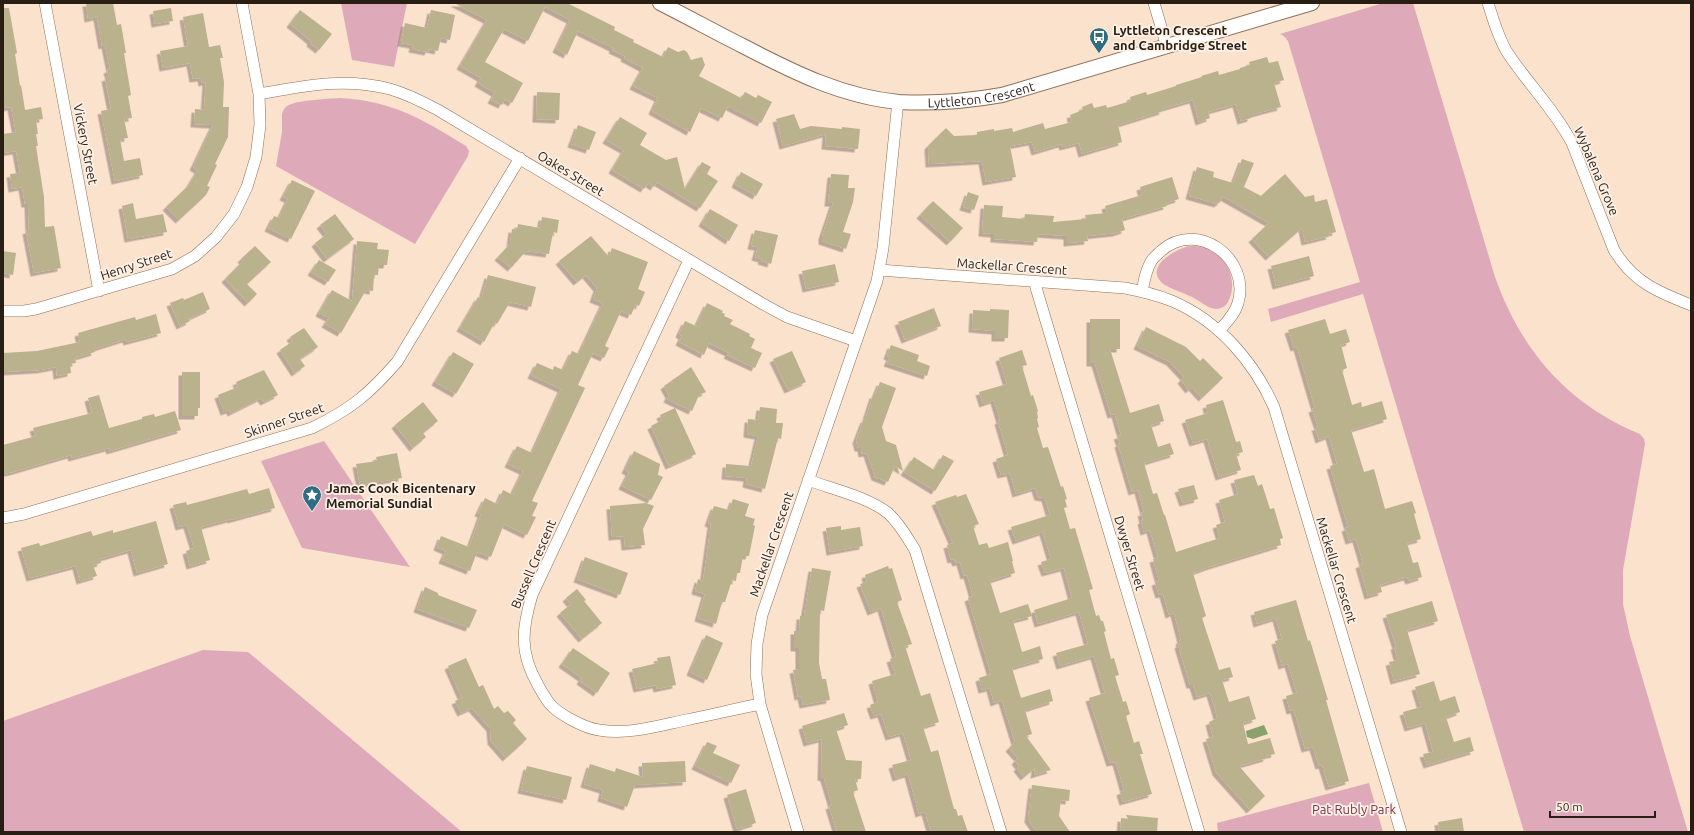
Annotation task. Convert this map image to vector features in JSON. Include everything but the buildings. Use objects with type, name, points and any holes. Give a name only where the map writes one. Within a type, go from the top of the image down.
[{"type":"street","name":"Vickery Street","points":[[45,3],[99,291]]},
{"type":"street","name":"Henry Street","points":[[3,311],[24,311],[36,309],[172,269],[195,256],[216,237],[234,214],[247,187],[257,149],[260,125],[259,94],[242,3]]},
{"type":"street","name":"Lyttleton Crescent","points":[[660,3],[802,76],[840,90],[878,99],[919,103],[961,102],[1002,95],[1312,3]]},
{"type":"street","points":[[1154,3],[1167,47]]},
{"type":"street","name":"Wybalena Grove","points":[[1488,3],[1493,21],[1507,51],[1547,103],[1572,143],[1614,250],[1620,260],[1634,276],[1643,283],[1662,294],[1691,305]]},
{"type":"street","name":"Oakes Street","points":[[259,94],[321,83],[356,83],[390,89],[406,94],[438,110],[520,158],[763,304],[787,316],[856,341]]},
{"type":"street","name":"Mackellar Crescent","points":[[798,832],[760,704],[756,674],[756,644],[762,614],[879,270],[898,101]]},
{"type":"street","name":"Skinner Street","points":[[3,518],[24,514],[312,428],[338,415],[369,392],[397,362],[520,158]]},
{"type":"street","points":[[1142,292],[1152,259],[1164,248],[1180,240],[1193,240],[1214,244],[1220,248],[1232,263],[1240,282],[1238,305],[1219,331]]},
{"type":"street","name":"Bussell Crescent","points":[[689,260],[532,595],[524,620],[524,647],[531,672],[550,704],[569,718],[598,730],[626,731],[654,727],[760,704]]},
{"type":"street","name":"Mackellar Crescent","points":[[879,270],[1125,288],[1172,301],[1192,311],[1219,331],[1241,352],[1267,392],[1274,407],[1401,832]]},
{"type":"street","name":"Dwyer Street","points":[[1034,281],[1199,832]]},
{"type":"street","points":[[808,480],[859,498],[879,507],[887,513],[903,530],[915,550],[1001,832]]},
{"type":"green space","points":[[341,3],[407,3],[394,67],[352,60]]},
{"type":"green space","points":[[1383,3],[1413,3],[1495,277],[1518,328],[1533,351],[1550,372],[1569,390],[1590,407],[1614,422],[1640,434],[1644,439],[1645,444],[1623,570],[1623,604],[1630,636],[1688,832],[1524,832],[1363,294],[1271,322],[1268,309],[1360,282],[1288,41],[1280,34]]},
{"type":"green space","points":[[340,98],[359,100],[392,107],[421,120],[450,136],[466,146],[469,151],[468,156],[415,244],[276,166],[282,132],[282,114],[285,108],[292,104],[305,101]]},
{"type":"green space","points":[[1189,246],[1200,246],[1208,249],[1217,254],[1227,265],[1232,280],[1232,287],[1228,302],[1223,307],[1216,309],[1210,308],[1192,297],[1164,284],[1157,276],[1157,270],[1164,259],[1177,250]]},
{"type":"green space","points":[[324,441],[410,567],[302,548],[261,461]]},
{"type":"green space","points":[[203,650],[248,652],[462,832],[3,832],[3,721]]},
{"type":"green space","name":"Pat Rubly Park","points":[[1369,783],[1383,832],[1218,832],[1217,823]]},
{"type":"shaded area","points":[[1264,725],[1268,734],[1253,739],[1247,737],[1246,731]]},
{"type":"place","name":"Lyttleton Crescent and Cambridge Street","points":[[1099,54]]},
{"type":"place","name":"James Cook Bicentenary Memorial Sundial","points":[[312,512]]}]
